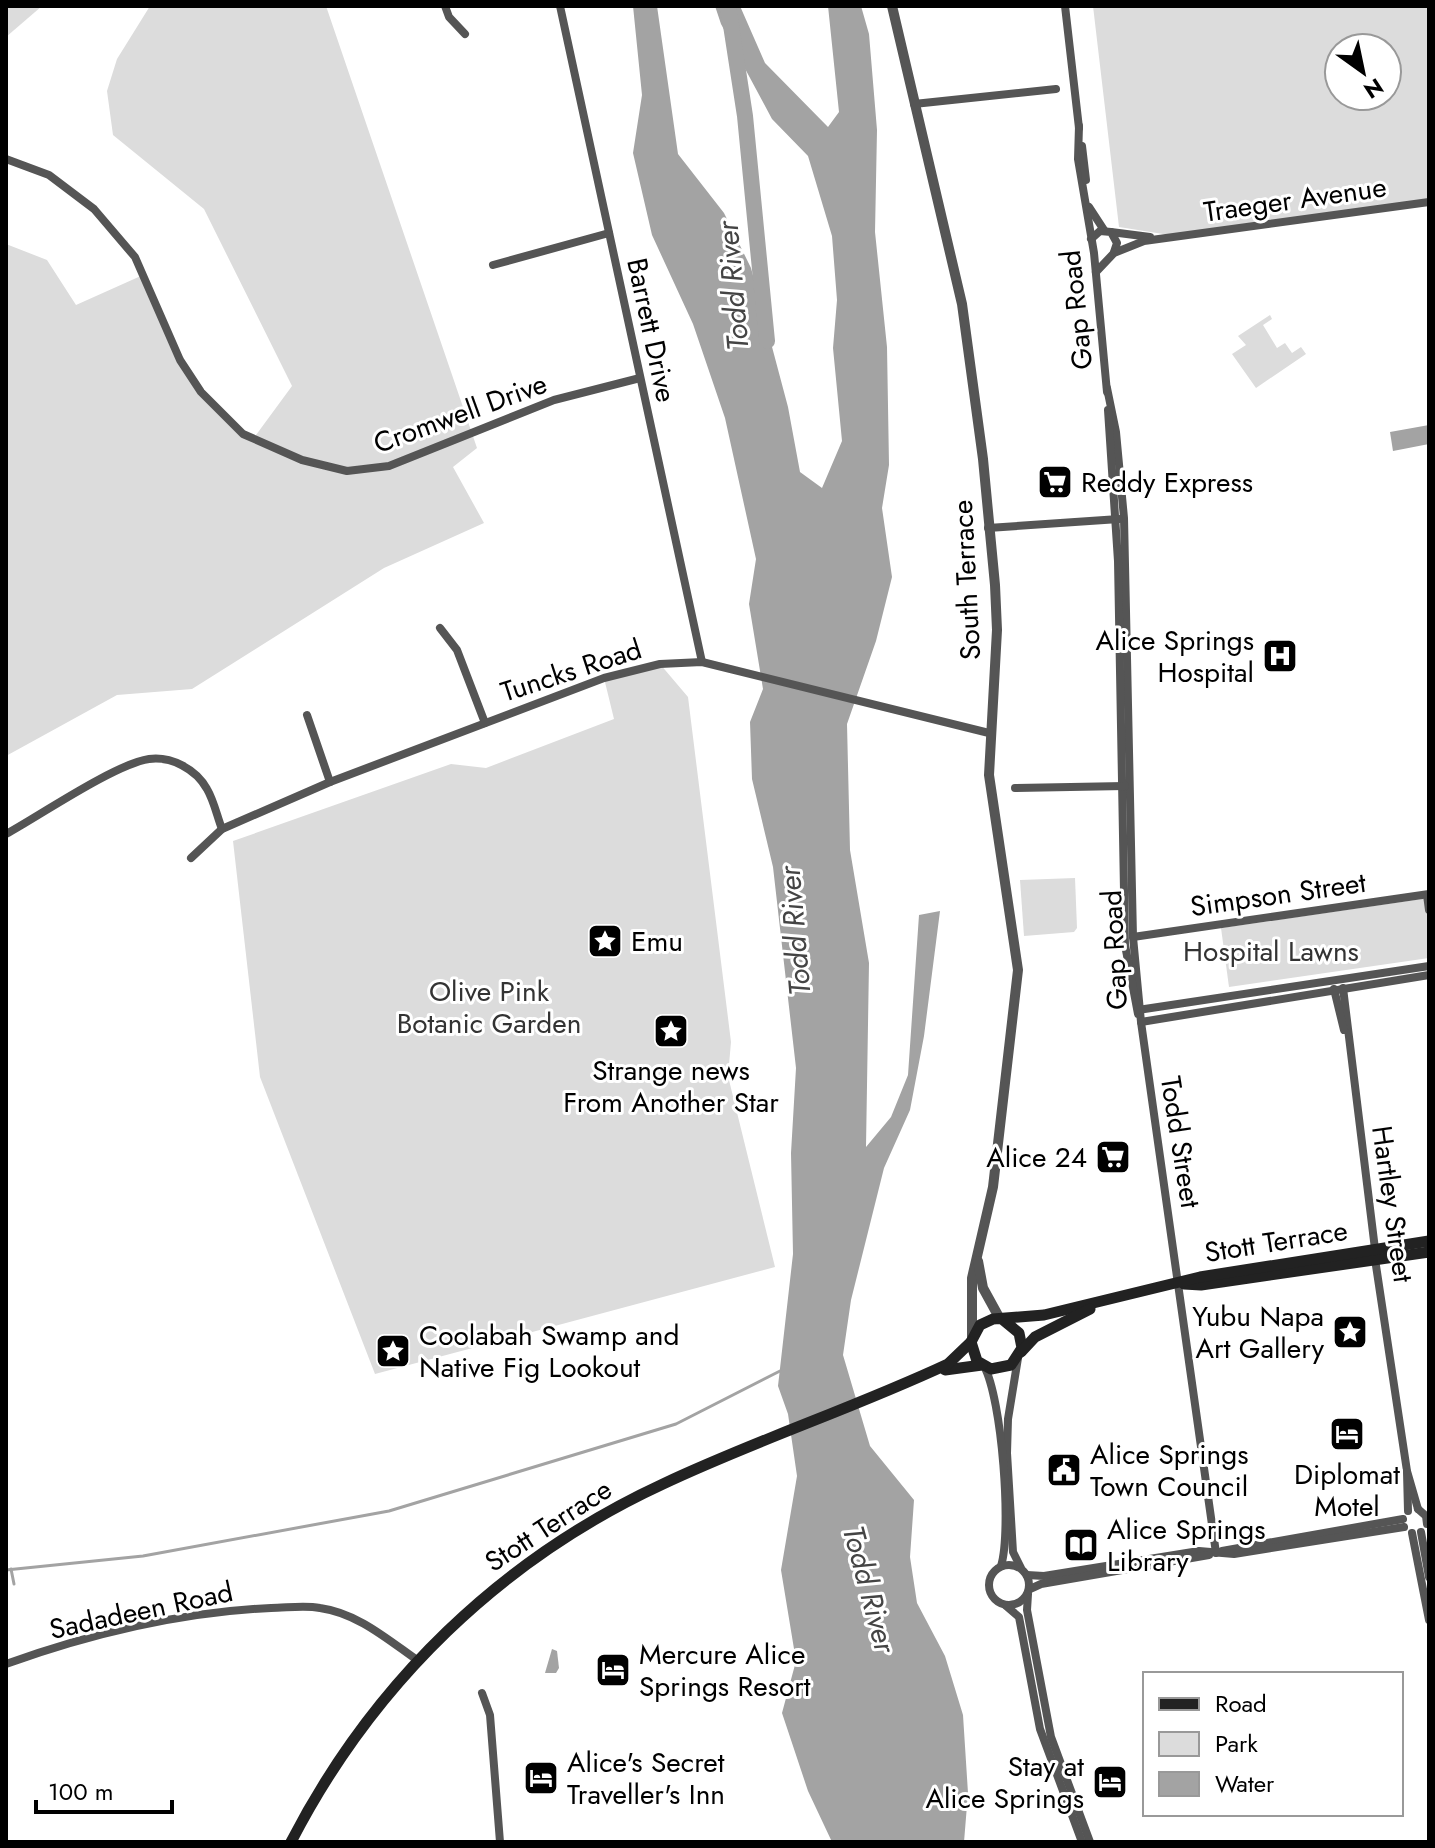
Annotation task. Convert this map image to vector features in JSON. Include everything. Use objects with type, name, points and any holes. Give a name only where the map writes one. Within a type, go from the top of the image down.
[{"type":"main road","name":"Stott Terrace","points":[[1375,1254],[1429,1241]]},
{"type":"main road","name":"Stott Terrace","points":[[1001,1319],[1044,1315],[1200,1277],[1375,1254],[1429,1252]]},
{"type":"main road","name":"Stott Terrace","points":[[1019,1356],[1035,1337],[1053,1326],[1124,1295]]},
{"type":"main road","points":[[1001,1319],[1019,1333],[1019,1356],[1005,1368],[983,1366],[974,1355],[972,1340],[986,1321],[1001,1319]]},
{"type":"main road","name":"Stott Terrace","points":[[291,1842],[363,1725],[417,1660],[483,1597],[577,1529],[663,1483],[929,1373],[956,1359],[972,1340]]},
{"type":"main road","name":"Stott Terrace","points":[[929,1373],[983,1366]]},
{"type":"street","points":[[445,6],[449,17],[465,34]]},
{"type":"street","name":"Barrett Drive","points":[[560,6],[702,662]]},
{"type":"street","name":"South Terrace","points":[[892,6],[962,304],[983,459],[997,630],[989,733],[991,805],[1018,970],[993,1187],[972,1278],[972,1340]]},
{"type":"street","name":"Gap Road","points":[[1065,6],[1089,227]]},
{"type":"street","points":[[914,104],[1056,89]]},
{"type":"street","name":"Gap Road","points":[[1079,126],[1078,159],[1094,253],[1107,388],[1116,432],[1126,756],[1125,945],[1141,1022]]},
{"type":"street","name":"Cromwell Drive","points":[[6,159],[49,175],[94,209],[135,257],[180,360],[201,392],[243,434],[302,460],[347,471],[389,466],[554,400],[640,378]]},
{"type":"street","name":"Traeger Avenue","points":[[1094,253],[1111,255],[1133,244],[1429,202]]},
{"type":"street","points":[[1088,207],[1117,243],[1095,274]]},
{"type":"street","points":[[1091,239],[1108,231]]},
{"type":"street","name":"Traeger Avenue","points":[[1108,231],[1166,239]]},
{"type":"street","points":[[493,265],[609,233]]},
{"type":"street","points":[[988,528],[1119,518]]},
{"type":"street","points":[[440,628],[457,650],[485,723]]},
{"type":"street","name":"Tuncks Road","points":[[191,858],[222,829],[330,782],[627,671],[660,664],[702,662],[989,733]]},
{"type":"street","points":[[307,715],[330,782]]},
{"type":"street","points":[[6,834],[132,764],[164,759],[176,762],[199,779],[207,789],[222,829]]},
{"type":"street","points":[[1015,788],[1126,786]]},
{"type":"street","name":"Gap Road","points":[[1126,786],[1139,1010]]},
{"type":"street","points":[[1428,895],[1429,910]]},
{"type":"street","name":"Simpson Street","points":[[1133,937],[1428,895]]},
{"type":"street","points":[[1141,1022],[1429,966]]},
{"type":"street","points":[[1139,1010],[1429,975]]},
{"type":"street","name":"Hartley Street","points":[[1338,986],[1407,1471],[1429,1577]]},
{"type":"street","name":"Todd Street","points":[[1141,1022],[1216,1553]]},
{"type":"street","name":"South Terrace","points":[[978,1251],[983,1288],[1001,1319]]},
{"type":"street","points":[[1019,1356],[1007,1453],[1013,1552],[1024,1572],[1029,1592],[1027,1610],[1046,1719],[1090,1842]]},
{"type":"street","points":[[983,1366],[995,1390],[1005,1507],[1006,1547],[1001,1566],[993,1573],[989,1585],[992,1596],[1019,1617],[1040,1729],[1082,1842]]},
{"type":"street","points":[[1005,1605],[1016,1605],[1041,1584],[1216,1553],[1233,1547],[1418,1521]]},
{"type":"street","name":"Hartley Street","points":[[1418,1521],[1429,1620]]},
{"type":"street","points":[[1001,1566],[1044,1576],[1199,1551],[1216,1553]]},
{"type":"street","name":"Sadadeen Road","points":[[6,1664],[140,1626],[234,1610],[320,1607],[360,1621],[417,1660]]},
{"type":"street","points":[[482,1693],[490,1715],[500,1842]]},
{"type":"green space","points":[[6,6],[42,6],[6,37]]},
{"type":"green space","points":[[150,6],[326,6],[477,448],[453,467],[484,523],[384,568],[192,689],[117,695],[6,756],[6,244],[47,260],[76,305],[143,275],[190,379],[253,439],[292,386],[204,209],[113,135],[107,91],[117,59]]},
{"type":"green space","points":[[1093,6],[1429,6],[1429,202],[1182,237],[1119,227]]},
{"type":"green space","points":[[1270,315],[1272,319],[1263,325],[1277,348],[1285,343],[1292,353],[1301,347],[1306,354],[1256,388],[1232,354],[1246,345],[1238,336]]},
{"type":"green space","name":"Olive Pink Botanic Garden","points":[[660,664],[688,697],[731,1042],[728,1076],[775,1267],[375,1374],[260,1077],[233,841],[451,764],[486,768],[614,719],[604,678]]},
{"type":"green space","points":[[1075,878],[1077,928],[1074,932],[1024,936],[1020,880]]},
{"type":"green space","name":"Hospital Lawns","points":[[1429,898],[1429,958],[1229,987],[1221,928]]},
{"type":"water","points":[[633,6],[657,6],[678,154],[724,213],[751,268],[788,407],[800,472],[822,488],[842,441],[833,348],[837,300],[832,236],[808,156],[772,119],[721,24],[715,6],[740,6],[765,63],[828,127],[839,112],[828,6],[861,6],[869,34],[877,130],[875,232],[887,347],[889,465],[882,508],[892,577],[876,641],[847,724],[850,850],[869,963],[866,1147],[891,1117],[908,1075],[919,915],[940,911],[924,1036],[910,1110],[884,1168],[851,1300],[843,1355],[870,1446],[914,1500],[910,1557],[917,1603],[945,1656],[963,1715],[968,1793],[964,1842],[832,1842],[808,1791],[782,1713],[796,1661],[781,1570],[797,1476],[788,1414],[778,1386],[793,1254],[791,1153],[796,1068],[773,867],[752,779],[750,722],[763,689],[749,604],[756,559],[725,418],[693,324],[652,235],[633,153],[642,95]]},
{"type":"water","points":[[1429,425],[1429,444],[1393,451],[1390,432]]},
{"type":"water","points":[[552,1649],[557,1651],[559,1668],[556,1673],[545,1673]]},
{"type":"waterway","name":"Todd River","points":[[728,6],[745,116],[767,341]]},
{"type":"waterway","points":[[6,1570],[143,1556],[389,1511],[676,1424],[780,1371]]},
{"type":"waterway","points":[[11,1569],[14,1584]]},
{"type":"place","name":"Reddy Express","points":[[1055,482]]},
{"type":"place","name":"Alice Springs Hospital","points":[[1280,656]]},
{"type":"place","name":"Emu","points":[[605,941]]},
{"type":"place","name":"Strange news From Another Star","points":[[671,1031]]},
{"type":"place","name":"Alice 24","points":[[1113,1157]]},
{"type":"place","name":"Yubu Napa Art Gallery","points":[[1350,1332]]},
{"type":"place","name":"Coolabah Swamp and Native Fig Lookout","points":[[393,1351]]},
{"type":"place","name":"Diplomat Motel","points":[[1347,1434]]},
{"type":"place","name":"Alice Springs Town Council","points":[[1064,1470]]},
{"type":"place","name":"Alice Springs Library","points":[[1081,1545]]},
{"type":"place","name":"Mercure Alice Springs Resort","points":[[613,1670]]},
{"type":"place","name":"Alice's Secret Traveller's Inn","points":[[541,1778]]},
{"type":"place","name":"Stay at Alice Springs","points":[[1110,1782]]}]
